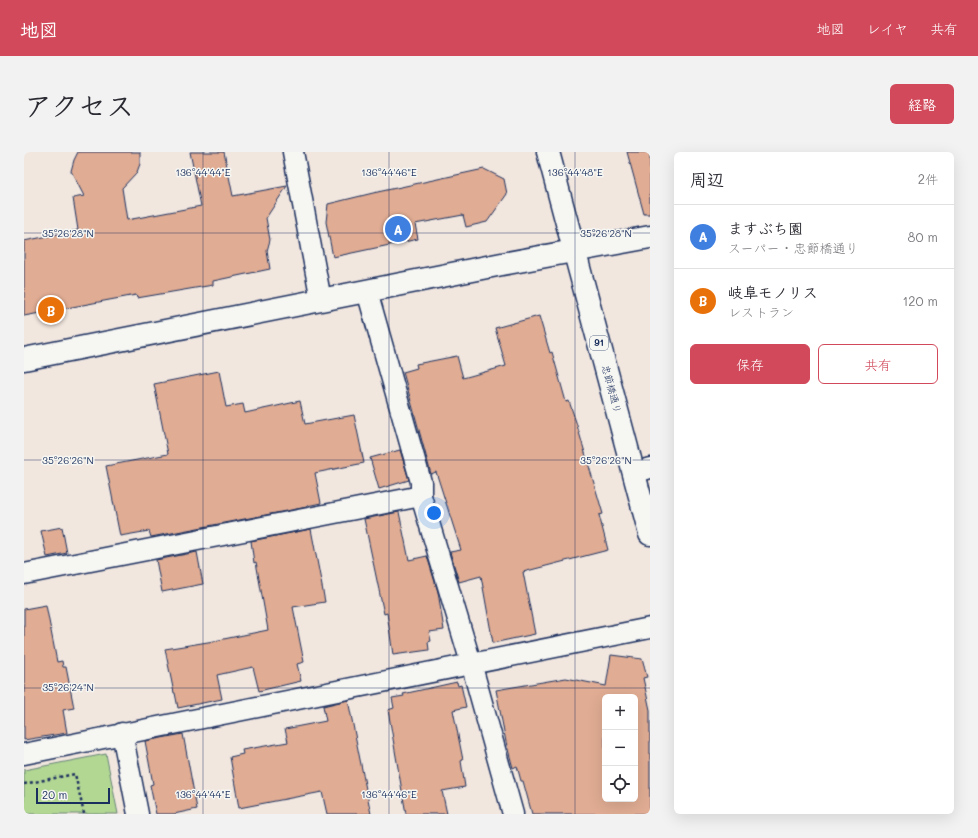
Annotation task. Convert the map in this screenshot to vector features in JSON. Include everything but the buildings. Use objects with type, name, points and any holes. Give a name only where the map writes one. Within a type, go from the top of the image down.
[{"type":"street","points":[[293,152],[320,300]]},
{"type":"street","name":"忠節橋通り","points":[[548,152],[574,250],[642,470],[650,534]]},
{"type":"street","points":[[24,359],[574,250],[650,237]]},
{"type":"street","points":[[367,291],[421,482],[421,496],[471,663],[513,814]]},
{"type":"street","points":[[24,574],[421,496]]},
{"type":"street","points":[[24,754],[122,733],[650,628]]},
{"type":"street","points":[[122,733],[138,814]]},
{"type":"path","points":[[24,784],[75,774],[84,814]]},
{"type":"green space","points":[[106,754],[118,814],[24,814],[24,770]]},
{"type":"place","name":"ますぶち園","points":[[398,229]]},
{"type":"place","name":"岐阜モノリス","points":[[51,310]]}]
